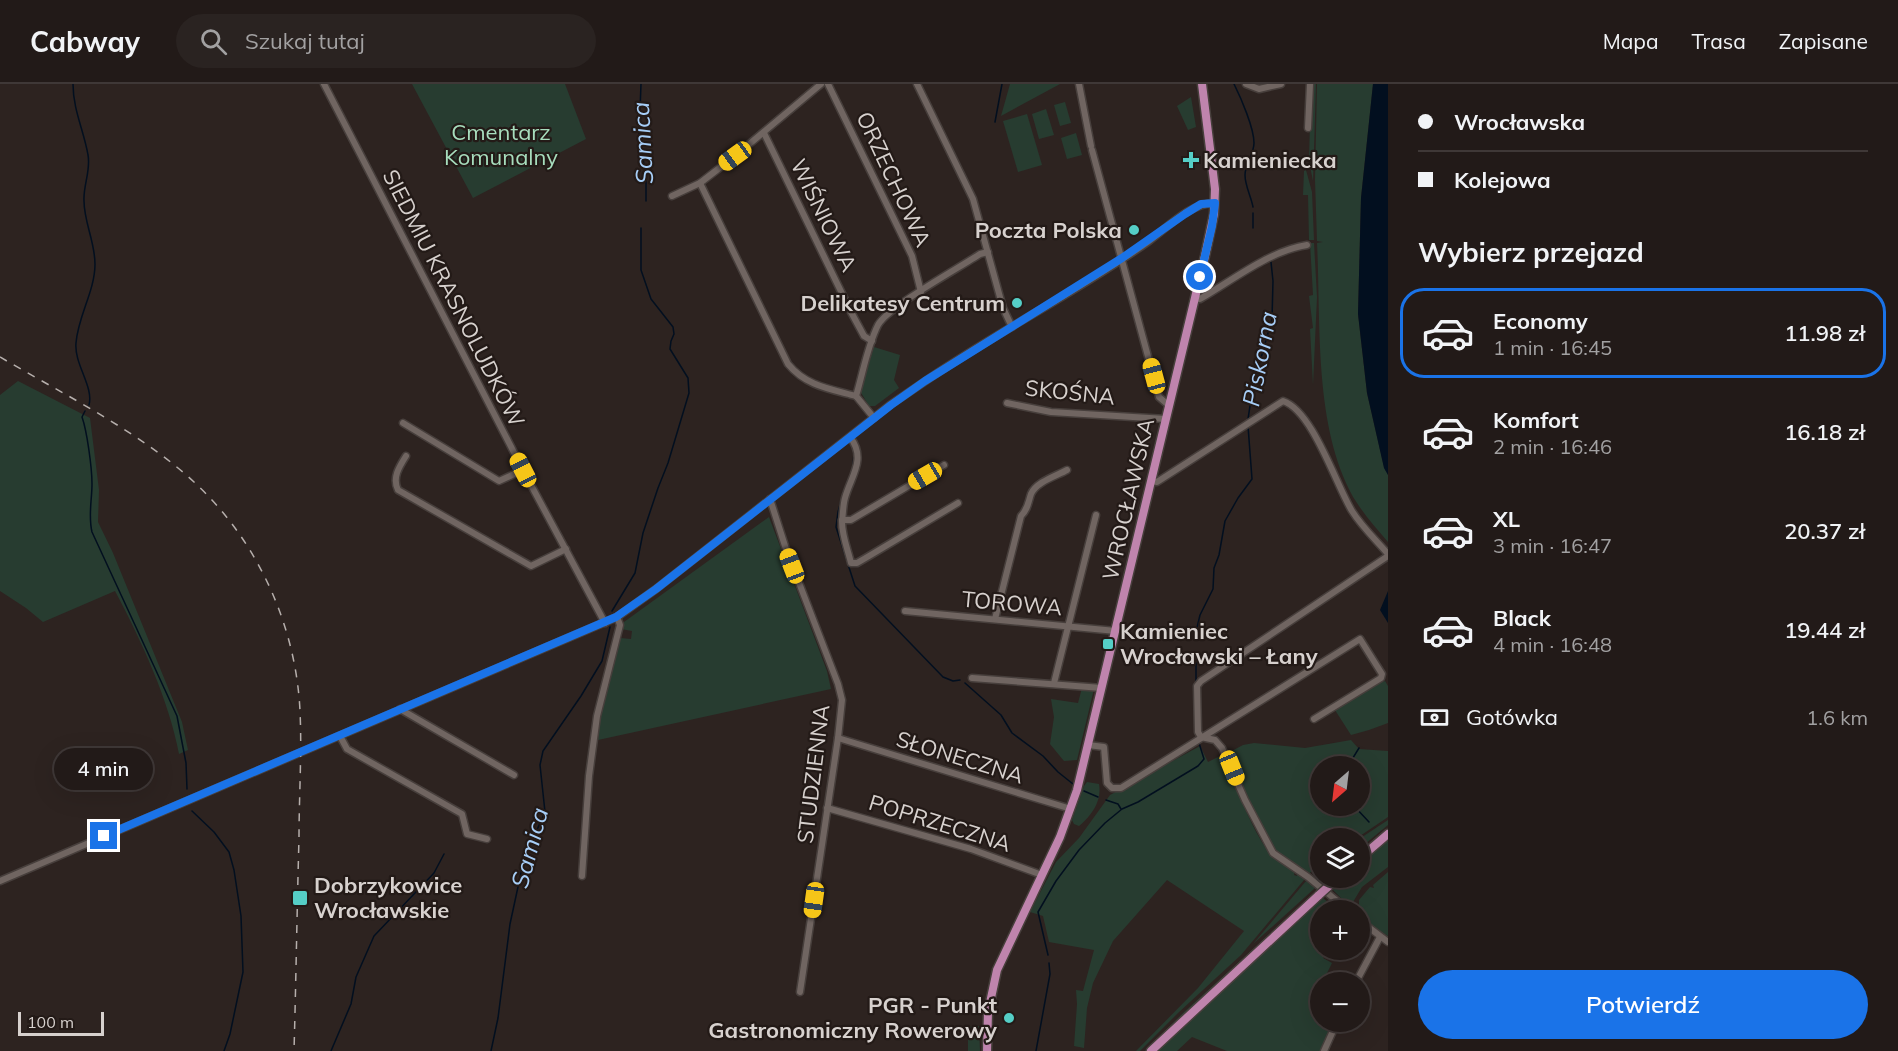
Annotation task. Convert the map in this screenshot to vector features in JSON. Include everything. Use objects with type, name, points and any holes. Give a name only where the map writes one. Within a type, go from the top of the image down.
[{"type":"main road","name":"WROCŁAWSKA","points":[[987,1051],[988,1012],[996,970],[1071,809],[1116,631],[1212,226],[1215,203],[1214,176],[1202,84]]},
{"type":"main road","points":[[1370,850],[1388,834]]},
{"type":"main road","points":[[1151,1051],[1327,888]]},
{"type":"street","name":"SIEDMIU KRASNOLUDKÓW","points":[[324,84],[523,470],[605,623]]},
{"type":"street","points":[[672,196],[700,183],[764,133],[821,84]]},
{"type":"street","name":"ORZECHOWA","points":[[828,84],[912,256],[921,292]]},
{"type":"street","points":[[917,84],[973,199],[1003,308],[1012,327]]},
{"type":"street","points":[[1079,84],[1092,148],[1159,397],[1170,404]]},
{"type":"street","points":[[1246,84],[1259,89],[1281,84]]},
{"type":"street","points":[[1308,128],[1310,84]]},
{"type":"street","name":"WIŚNIOWA","points":[[764,133],[851,312],[864,336],[872,341]]},
{"type":"street","points":[[700,183],[788,364],[802,378],[811,383],[856,396],[874,418]]},
{"type":"street","points":[[0,882],[616,617],[925,381],[1122,258],[1201,204],[1215,203]]},
{"type":"street","points":[[1195,298],[1200,299],[1267,260],[1296,247],[1307,245]]},
{"type":"street","points":[[856,396],[879,323],[889,313],[921,292],[980,254],[988,252]]},
{"type":"street","points":[[1151,481],[1157,482],[1283,401],[1289,403],[1301,415],[1326,456],[1351,510],[1388,555],[1201,681],[1197,691],[1198,732],[1202,737],[1215,740],[1225,752],[1245,800],[1273,853],[1336,900]]},
{"type":"street","name":"SKOŚNA","points":[[1007,403],[1051,412],[1166,419]]},
{"type":"street","points":[[403,423],[498,481],[523,470]]},
{"type":"street","points":[[850,437],[856,444],[856,475],[845,498],[842,520],[851,563],[863,560],[958,503]]},
{"type":"street","points":[[406,456],[395,476],[398,490],[531,566],[566,549]]},
{"type":"street","points":[[842,520],[851,520],[944,465]]},
{"type":"street","points":[[995,619],[1021,516],[1029,506],[1032,493],[1037,486],[1067,470]]},
{"type":"street","name":"STUDZIENNA","points":[[770,499],[842,700],[800,992]]},
{"type":"street","points":[[1054,683],[1096,515]]},
{"type":"street","name":"TOROWA","points":[[905,611],[1116,631]]},
{"type":"street","points":[[582,876],[589,776],[597,716],[620,625],[616,617]]},
{"type":"street","points":[[1088,745],[1104,747],[1106,777],[1110,786],[1121,788],[1360,639],[1382,674],[1382,678],[1314,719]]},
{"type":"street","points":[[972,678],[1102,688]]},
{"type":"street","points":[[400,710],[514,775]]},
{"type":"street","points":[[340,736],[347,748],[462,814],[467,834],[487,839]]},
{"type":"street","name":"SŁONECZNA","points":[[838,738],[1071,809]]},
{"type":"street","name":"POPRZECZNA","points":[[827,808],[971,849],[1042,875]]},
{"type":"street","points":[[1370,929],[1388,942]]},
{"type":"street","points":[[1361,972],[1380,937]]},
{"type":"street","points":[[1324,1051],[1333,1032]]},
{"type":"green space","name":"Cmentarz Komunalny","points":[[412,84],[565,84],[586,139],[473,198]]},
{"type":"green space","points":[[1010,84],[1060,84],[1001,116]]},
{"type":"green space","points":[[1311,84],[1316,84],[1313,181],[1309,161]]},
{"type":"green space","points":[[1317,84],[1373,84],[1361,198],[1358,314],[1367,393],[1384,467],[1388,475],[1388,542],[1360,508],[1343,475],[1326,411],[1320,342],[1317,243],[1323,242],[1317,241],[1315,180]]},
{"type":"green space","points":[[1191,97],[1196,127],[1188,130],[1177,106]]},
{"type":"green space","points":[[1065,102],[1071,123],[1060,126],[1054,105]]},
{"type":"green space","points":[[1046,109],[1054,135],[1039,139],[1032,114]]},
{"type":"green space","points":[[1027,114],[1042,165],[1018,172],[1003,121]]},
{"type":"green space","points":[[1076,133],[1082,155],[1067,159],[1061,138]]},
{"type":"green space","points":[[1306,170],[1312,192],[1314,240],[1309,240],[1308,195],[1303,195],[1304,171]]},
{"type":"green space","points":[[1310,243],[1314,243],[1317,297],[1313,385],[1310,329],[1313,328],[1309,296],[1313,295]]},
{"type":"green space","points":[[874,347],[900,355],[894,380],[899,388],[875,406],[869,406],[860,391]]},
{"type":"green space","points":[[18,381],[90,418],[99,490],[98,522],[113,553],[182,722],[188,750],[179,754],[153,671],[115,591],[43,622],[0,591],[0,395]]},
{"type":"green space","points":[[769,517],[827,671],[831,689],[598,740],[600,719],[620,638],[631,639],[632,631],[621,629],[624,622]]},
{"type":"green space","points":[[1385,681],[1388,686],[1388,723],[1351,735],[1335,710],[1373,685]]},
{"type":"green space","points":[[1082,688],[1094,689],[1077,760],[1064,761],[1050,744],[1054,717],[1051,699],[1078,703]]},
{"type":"green space","points":[[1351,740],[1359,749],[1388,751],[1388,817],[1370,829],[1310,828],[1310,873],[1308,874],[1276,854],[1244,794],[1228,753],[1243,745],[1254,743],[1305,748]]},
{"type":"green space","points":[[1200,746],[1208,762],[1218,757],[1225,758],[1246,810],[1265,847],[1277,860],[1295,871],[1294,875],[1297,876],[1297,873],[1304,877],[1304,880],[1241,955],[1140,1051],[1136,1051],[1198,988],[1244,931],[1167,880],[1113,941],[1093,983],[1087,1008],[1084,1048],[1074,1046],[1076,990],[1083,991],[1094,950],[1049,942],[1043,916],[1030,912],[1056,862],[1079,838],[1110,795]]},
{"type":"green space","points":[[1087,782],[1099,784],[1099,796],[1092,812],[1079,826],[1072,820]]},
{"type":"green space","points":[[1388,820],[1388,825],[1370,840],[1370,832]]},
{"type":"green space","points":[[1388,839],[1388,867],[1370,881],[1370,855]]},
{"type":"green space","points":[[1388,872],[1388,936],[1370,924],[1370,900],[1359,900],[1370,887],[1374,888],[1373,885]]},
{"type":"green space","points":[[1306,881],[1310,884],[1310,888],[1315,888],[1253,944]]},
{"type":"green space","points":[[1331,888],[1361,888],[1354,900],[1343,900]]},
{"type":"green space","points":[[1316,892],[1147,1051],[1145,1051],[1184,1012]]},
{"type":"green space","points":[[1310,908],[1310,960],[1327,960],[1332,963],[1328,972],[1310,972],[1310,1032],[1330,1032],[1322,1051],[1227,1051],[1192,1037],[1177,1051],[1155,1051]]},
{"type":"green space","points":[[979,1026],[980,1051],[968,1051],[968,1027]]},
{"type":"water","points":[[1373,84],[1388,84],[1388,475],[1384,468],[1367,393],[1358,314],[1361,198]]},
{"type":"water","points":[[1388,591],[1388,623],[1380,610]]},
{"type":"waterway","points":[[73,84],[75,103],[88,155],[84,209],[95,264],[76,343],[78,359],[89,391],[89,405]]},
{"type":"waterway","name":"Samica","points":[[641,84],[639,137],[646,176],[646,201]]},
{"type":"waterway","points":[[995,122],[1002,84]]},
{"type":"waterway","name":"Piskorna","points":[[1234,84],[1252,129],[1254,147],[1245,175],[1253,207]]},
{"type":"waterway","name":"Piskorna","points":[[1253,213],[1253,228]]},
{"type":"waterway","name":"Samica","points":[[612,611],[635,573],[643,533],[668,463],[689,393],[688,378],[670,349],[674,334],[673,327],[651,299],[641,270],[641,228]]},
{"type":"waterway","name":"Piskorna","points":[[1248,419],[1253,386],[1272,319],[1271,262]]},
{"type":"waterway","points":[[85,411],[82,417],[91,469],[90,520],[92,532],[177,716],[186,763],[187,789]]},
{"type":"waterway","name":"Piskorna","points":[[1195,636],[1200,615],[1213,589],[1214,568],[1219,555],[1225,521],[1252,479],[1248,426]]},
{"type":"waterway","points":[[853,469],[854,452]]},
{"type":"waterway","points":[[844,490],[836,527],[855,586],[943,677],[953,681],[960,680]]},
{"type":"waterway","name":"Samica","points":[[491,1051],[498,1018],[510,924],[524,859],[545,812],[540,765],[543,751],[602,661],[610,627]]},
{"type":"waterway","name":"Piskorna","points":[[1196,663],[1196,682]]},
{"type":"waterway","points":[[965,683],[1001,715],[1012,733],[1043,756],[1073,784]]},
{"type":"waterway","name":"Piskorna","points":[[1048,955],[1038,912],[1056,881],[1079,850],[1122,809],[1198,766],[1204,759],[1199,743]]},
{"type":"waterway","points":[[1354,756],[1359,748]]},
{"type":"waterway","points":[[1084,791],[1098,797]]},
{"type":"waterway","points":[[1106,800],[1118,804],[1121,809]]},
{"type":"waterway","points":[[192,811],[214,832],[229,852],[241,916],[243,972],[230,1034],[224,1051]]},
{"type":"waterway","points":[[1363,816],[1369,822]]},
{"type":"waterway","points":[[331,1051],[351,1004],[356,977],[374,936],[434,873],[444,854]]},
{"type":"waterway","name":"Piskorna","points":[[1036,1051],[1050,974],[1049,963]]},
{"type":"railway","points":[[0,357],[125,430],[173,464],[194,482],[237,530],[269,586],[291,647],[300,711],[301,759],[294,1051]]},
{"type":"place","name":"Kamieniecka","points":[[1191,160]]},
{"type":"place","name":"Poczta Polska","points":[[1134,230]]},
{"type":"place","name":"Delikatesy Centrum","points":[[1017,303]]},
{"type":"place","name":"Kamieniec Wrocławski – Łany","points":[[1108,644]]},
{"type":"place","name":"Dobrzykowice Wrocławskie","points":[[300,898]]},
{"type":"place","name":"PGR - Punkt Gastronomiczny Rowerowy","points":[[1009,1018]]},
{"type":"route","points":[[104,836],[301,754],[616,617],[656,589],[891,405],[925,381],[1146,243],[1201,204],[1215,203],[1200,277]]}]
